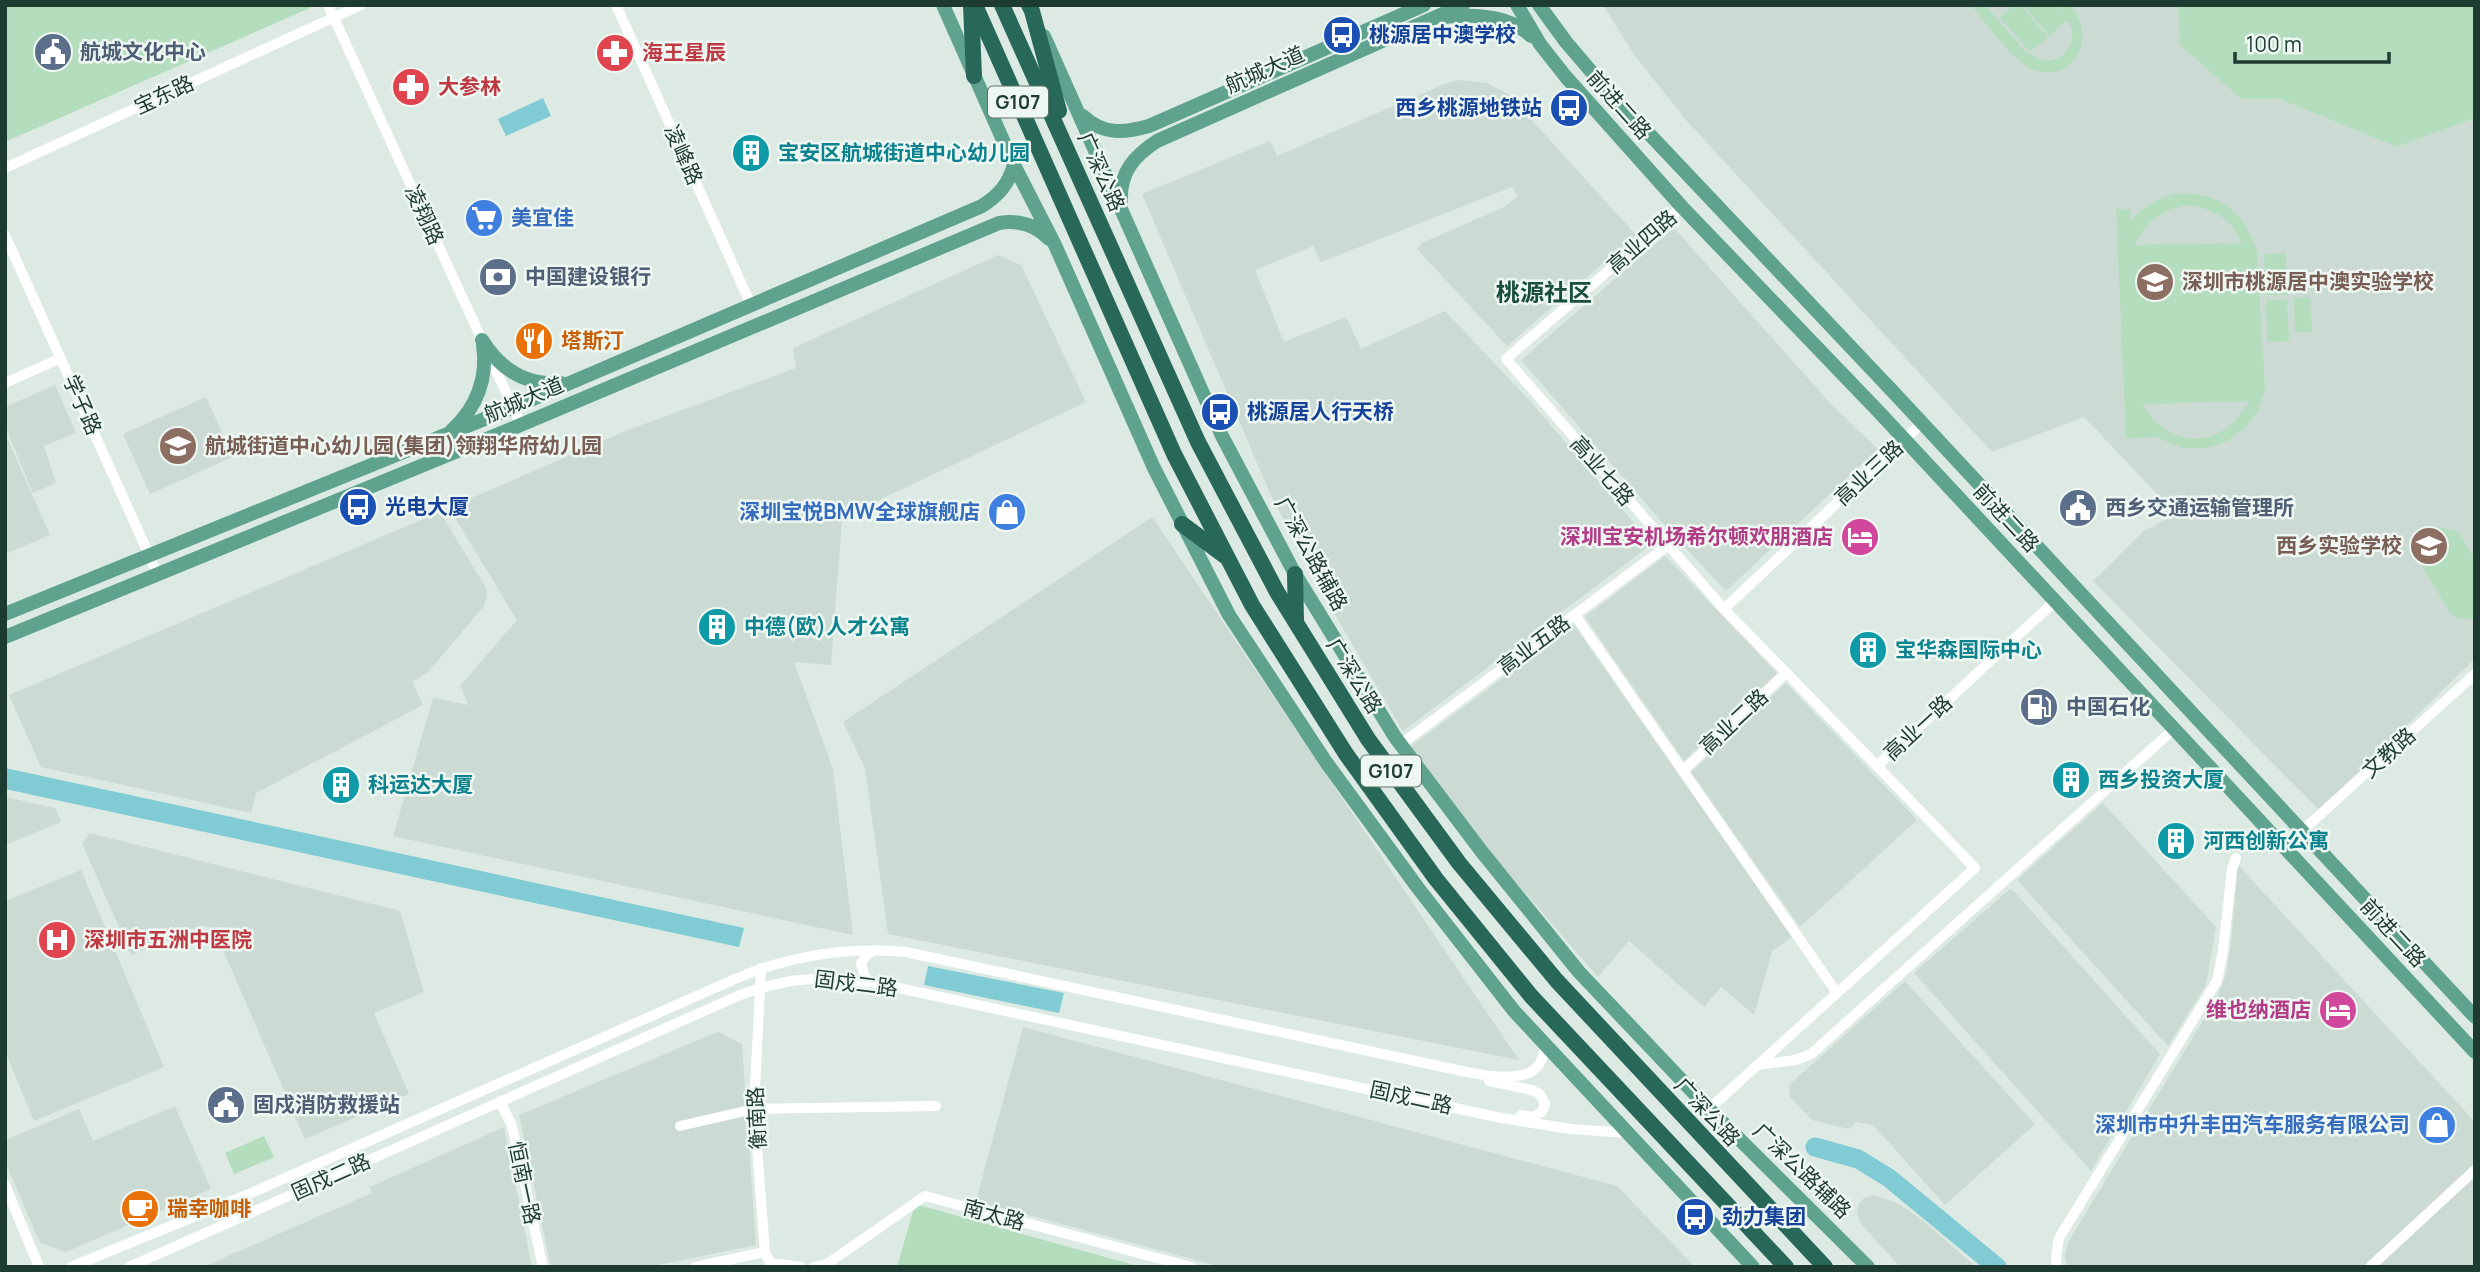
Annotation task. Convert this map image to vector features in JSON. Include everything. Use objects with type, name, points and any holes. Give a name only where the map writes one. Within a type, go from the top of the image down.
[{"type":"highway","points":[[973,5],[974,76]]},
{"type":"highway","name":"G107","points":[[973,5],[1174,454],[1252,605],[1346,754],[1436,879],[1531,996],[1786,1267]]},
{"type":"highway","name":"广深公路","points":[[1002,5],[1198,442],[1277,592],[1368,740],[1459,863],[1557,981],[1825,1267]]},
{"type":"highway","points":[[1030,7],[1070,154]]},
{"type":"highway","points":[[1182,524],[1228,559]]},
{"type":"highway","points":[[1295,574],[1296,622]]},
{"type":"main road","points":[[943,5],[1014,165],[1055,245],[1154,468],[1228,615],[1326,762],[1418,888],[1514,1011],[1746,1264]]},
{"type":"main road","name":"航城大道","points":[[1079,113],[1091,124],[1104,130],[1132,131],[1149,126],[1423,5]]},
{"type":"main road","name":"航城大道","points":[[1121,205],[1124,173],[1143,150],[1157,141],[1463,5]]},
{"type":"main road","name":"前进二路","points":[[1517,5],[1541,44],[1584,99],[2475,1052]]},
{"type":"main road","name":"前进二路","points":[[1539,5],[1601,83],[2475,1017]]},
{"type":"main road","name":"广深公路辅路","points":[[1030,7],[1121,205],[1222,436],[1295,574],[1400,745],[1579,972],[1709,1109],[1868,1267]]},
{"type":"main road","points":[[1429,20],[1461,15],[1495,19],[1526,31],[1541,44]]},
{"type":"main road","name":"航城大道","points":[[5,614],[513,407],[982,206],[995,198],[1010,178],[1014,165]]},
{"type":"main road","name":"航城大道","points":[[5,637],[521,425],[999,223],[1009,221],[1030,225],[1046,235],[1055,245]]},
{"type":"main road","points":[[917,234],[927,234],[931,239],[931,249],[926,254]]},
{"type":"main road","points":[[482,340],[499,363],[523,378],[551,384],[579,378]]},
{"type":"main road","points":[[447,434],[468,412],[481,385],[484,355],[482,340]]},
{"type":"street","name":"凌翔路","points":[[328,5],[521,425]]},
{"type":"street","name":"宝东路","points":[[5,168],[361,5]]},
{"type":"street","name":"凌峰路","points":[[616,5],[751,305]]},
{"type":"street","name":"高业四路","points":[[1506,359],[1682,206]]},
{"type":"street","name":"学子路","points":[[5,235],[158,575]]},
{"type":"street","points":[[5,383],[61,358]]},
{"type":"street","name":"高业七路","points":[[1506,359],[1667,546],[1786,673]]},
{"type":"street","name":"高业三路","points":[[1724,609],[1922,423]]},
{"type":"street","name":"高业五路","points":[[1400,745],[1667,546]]},
{"type":"street","name":"高业一路","points":[[1786,673],[1877,766],[2055,601]]},
{"type":"street","points":[[1575,615],[1837,993]]},
{"type":"street","name":"高业二路","points":[[1683,771],[1786,673]]},
{"type":"street","name":"文教路","points":[[2302,831],[2475,674]]},
{"type":"street","points":[[1757,1065],[1796,1060],[1811,1054],[2174,729]]},
{"type":"street","points":[[1709,1109],[1975,868],[1877,766]]},
{"type":"street","points":[[2057,1267],[2059,1238],[2217,981],[2232,869],[2236,858]]},
{"type":"street","points":[[871,982],[865,977],[861,964],[867,954],[875,950]]},
{"type":"street","name":"固戍二路","points":[[71,1267],[249,1194],[761,968],[811,956],[875,950],[928,956],[1434,1065],[1506,1077],[1519,1076],[1537,1068],[1546,1045]]},
{"type":"street","name":"衡南路","points":[[761,968],[754,1109],[765,1252],[771,1265]]},
{"type":"street","name":"固戍二路","points":[[129,1267],[759,988],[808,978],[871,982],[1546,1126],[1628,1133]]},
{"type":"street","points":[[1429,1102],[1472,1105],[1532,1117],[1542,1112],[1545,1104],[1543,1097],[1536,1091],[1488,1081],[1434,1065]]},
{"type":"street","name":"恒南一路","points":[[500,1101],[512,1126],[543,1267]]},
{"type":"street","points":[[680,1126],[754,1109],[936,1106]]},
{"type":"street","points":[[2370,1267],[2475,1170]]},
{"type":"street","points":[[5,1185],[39,1267]]},
{"type":"street","name":"南太路","points":[[814,1267],[827,1264],[925,1196],[1191,1267]]},
{"type":"street","points":[[695,1267],[765,1252]]},
{"type":"street","points":[[771,1265],[801,1267]]},
{"type":"shaded area","name":"深圳市桃源居中澳实验学校","points":[[1603,5],[2178,5],[2181,45],[2241,99],[2279,99],[2397,147],[2475,118],[2475,659],[2319,810],[2093,581],[2144,531],[2176,514],[2084,417],[1992,452],[1686,120],[1635,56]]},
{"type":"shaded area","points":[[1459,80],[1487,83],[1509,95],[1636,235],[1507,346],[1417,249],[1422,243],[1504,207],[1518,196],[1512,187],[1321,262],[1313,246],[1255,270],[1284,342],[1346,317],[1361,349],[1445,311],[1531,402],[1652,544],[1403,731],[1334,613],[1272,498],[1142,194],[1270,141],[1277,156]]},
{"type":"shaded area","points":[[1674,228],[1831,404],[1878,449],[1726,591],[1674,536],[1521,360]]},
{"type":"shaded area","points":[[998,255],[1021,265],[1086,402],[845,516],[842,520],[831,665],[794,662],[833,769],[853,935],[393,836],[433,698],[469,705],[460,686],[517,620],[449,508],[623,432],[796,368],[793,348]]},
{"type":"shaded area","points":[[55,385],[76,433],[44,446],[56,483],[33,493],[5,426],[5,407]]},
{"type":"shaded area","name":"航城街道中心幼儿园(集团)领翔华府幼儿园","points":[[206,397],[233,457],[150,494],[123,434]]},
{"type":"shaded area","points":[[5,433],[50,535],[5,554]]},
{"type":"shaded area","points":[[440,512],[486,588],[487,596],[484,606],[428,672],[412,682],[423,705],[256,793],[251,813],[41,767],[9,695]]},
{"type":"shaded area","points":[[1152,517],[1519,1060],[888,934],[865,768],[843,722]]},
{"type":"shaded area","points":[[1665,556],[1777,673],[1684,761],[1585,617]]},
{"type":"shaded area","points":[[1574,625],[1792,937],[1772,951],[1754,1015],[1721,987],[1704,1007],[1629,941],[1598,977],[1490,852],[1411,746]]},
{"type":"shaded area","points":[[1786,683],[1917,820],[1800,927],[1691,772]]},
{"type":"shaded area","points":[[5,797],[55,808],[61,822],[5,845]]},
{"type":"shaded area","points":[[2103,803],[2216,927],[2206,985],[2168,1046],[2017,880]]},
{"type":"shaded area","points":[[90,833],[400,911],[424,992],[374,1013],[409,1094],[305,1139],[214,929],[201,925],[131,955],[82,843]]},
{"type":"shaded area","points":[[2238,865],[2475,1122],[2475,1267],[2067,1267],[2065,1256],[2068,1242],[2217,998],[2226,974],[2231,943]]},
{"type":"shaded area","points":[[81,870],[164,1067],[34,1121],[5,1051],[5,901]]},
{"type":"shaded area","points":[[2011,888],[2160,1054],[2091,1171],[1914,973]]},
{"type":"shaded area","points":[[1905,981],[2035,1124],[1945,1205],[1873,1125],[1856,1122],[1849,1129],[1812,1120],[1790,1097],[1789,1085]]},
{"type":"shaded area","points":[[1023,1027],[1617,1186],[1695,1267],[1222,1267],[976,1201]]},
{"type":"shaded area","points":[[718,1032],[742,1044],[756,1245],[648,1267],[551,1267],[519,1115]]},
{"type":"shaded area","points":[[175,1106],[211,1189],[66,1252],[40,1243],[5,1161],[5,1140],[79,1109],[93,1141]]},
{"type":"shaded area","points":[[504,1127],[532,1267],[203,1267],[372,1193],[370,1187]]},
{"type":"shaded area","points":[[1874,1195],[1897,1203],[1921,1219],[1976,1267],[1900,1267],[1862,1225],[1857,1215],[1858,1205],[1864,1198]]},
{"type":"green space","points":[[5,5],[309,5],[310,8],[5,142]]},
{"type":"green space","points":[[1971,5],[1985,5],[2026,52],[2043,61],[2056,59],[2069,47],[2072,28],[2056,5],[2070,5],[2079,18],[2082,32],[2077,56],[2069,65],[2058,71],[2045,72],[2030,68],[2007,49]]},
{"type":"green space","points":[[2014,5],[2020,5],[2048,37],[2030,52],[2000,18]]},
{"type":"green space","points":[[2023,5],[2054,5],[2067,20],[2050,36]]},
{"type":"green space","points":[[2178,5],[2475,5],[2475,118],[2397,147],[2279,99],[2241,99],[2180,45]]},
{"type":"green space","points":[[2176,193],[2206,196],[2228,207],[2245,225],[2257,252],[2265,389],[2258,410],[2245,428],[2227,441],[2206,448],[2183,448],[2156,437],[2126,438],[2116,209],[2130,209],[2131,221],[2157,200]],"holes":[[[2188,205],[2221,216],[2233,227],[2242,243],[2135,245],[2144,229],[2156,218],[2170,210]],[[2249,401],[2225,429],[2211,436],[2197,438],[2182,437],[2167,430],[2142,404]]]},
{"type":"green space","points":[[2286,253],[2287,295],[2266,295],[2264,254]]},
{"type":"green space","points":[[2310,297],[2312,332],[2295,332],[2294,298]]},
{"type":"green space","points":[[2287,299],[2289,341],[2267,342],[2266,300]]},
{"type":"green space","points":[[2440,527],[2455,531],[2461,536],[2475,560],[2473,620],[2457,618],[2450,613],[2420,562],[2422,539]]},
{"type":"green space","points":[[264,1136],[274,1157],[234,1174],[225,1153]]},
{"type":"green space","points":[[915,1204],[1141,1267],[897,1267]]},
{"type":"water","points":[[543,98],[551,116],[506,136],[498,119]]},
{"type":"water","points":[[5,768],[744,928],[739,947],[5,789]]},
{"type":"water","points":[[928,966],[1064,993],[1059,1013],[924,985]]},
{"type":"waterway","points":[[1815,1147],[1858,1159],[1889,1178],[1997,1267]]},
{"type":"place","name":"桃源居中澳学校","points":[[1342,35]]},
{"type":"place","name":"航城文化中心","points":[[53,52]]},
{"type":"place","name":"海王星辰","points":[[615,53]]},
{"type":"place","name":"大参林","points":[[411,87]]},
{"type":"place","name":"西乡桃源地铁站","points":[[1569,108]]},
{"type":"place","name":"宝安区航城街道中心幼儿园","points":[[751,153]]},
{"type":"place","name":"美宜佳","points":[[484,218]]},
{"type":"place","name":"中国建设银行","points":[[498,277]]},
{"type":"place","name":"深圳市桃源居中澳实验学校","points":[[2155,282]]},
{"type":"place","name":"塔斯汀","points":[[534,341]]},
{"type":"place","name":"桃源居人行天桥","points":[[1220,412]]},
{"type":"place","name":"航城街道中心幼儿园(集团)领翔华府幼儿园","points":[[178,446]]},
{"type":"place","name":"光电大厦","points":[[358,507]]},
{"type":"place","name":"西乡交通运输管理所","points":[[2078,508]]},
{"type":"place","name":"深圳宝悦BMW全球旗舰店","points":[[1007,512]]},
{"type":"place","name":"深圳宝安机场希尔顿欢朋酒店","points":[[1860,537]]},
{"type":"place","name":"西乡实验学校","points":[[2429,546]]},
{"type":"place","name":"中德(欧)人才公寓","points":[[717,627]]},
{"type":"place","name":"宝华森国际中心","points":[[1868,650]]},
{"type":"place","name":"中国石化","points":[[2039,707]]},
{"type":"place","name":"西乡投资大厦","points":[[2071,780]]},
{"type":"place","name":"科运达大厦","points":[[341,785]]},
{"type":"place","name":"河西创新公寓","points":[[2176,841]]},
{"type":"place","name":"深圳市五洲中医院","points":[[57,940]]},
{"type":"place","name":"维也纳酒店","points":[[2338,1010]]},
{"type":"place","name":"固戍消防救援站","points":[[226,1105]]},
{"type":"place","name":"深圳市中升丰田汽车服务有限公司","points":[[2437,1125]]},
{"type":"place","name":"瑞幸咖啡","points":[[140,1209]]},
{"type":"place","name":"劲力集团","points":[[1695,1217]]},
{"type":"district","name":"桃源社区","points":[[1544,293]]}]
